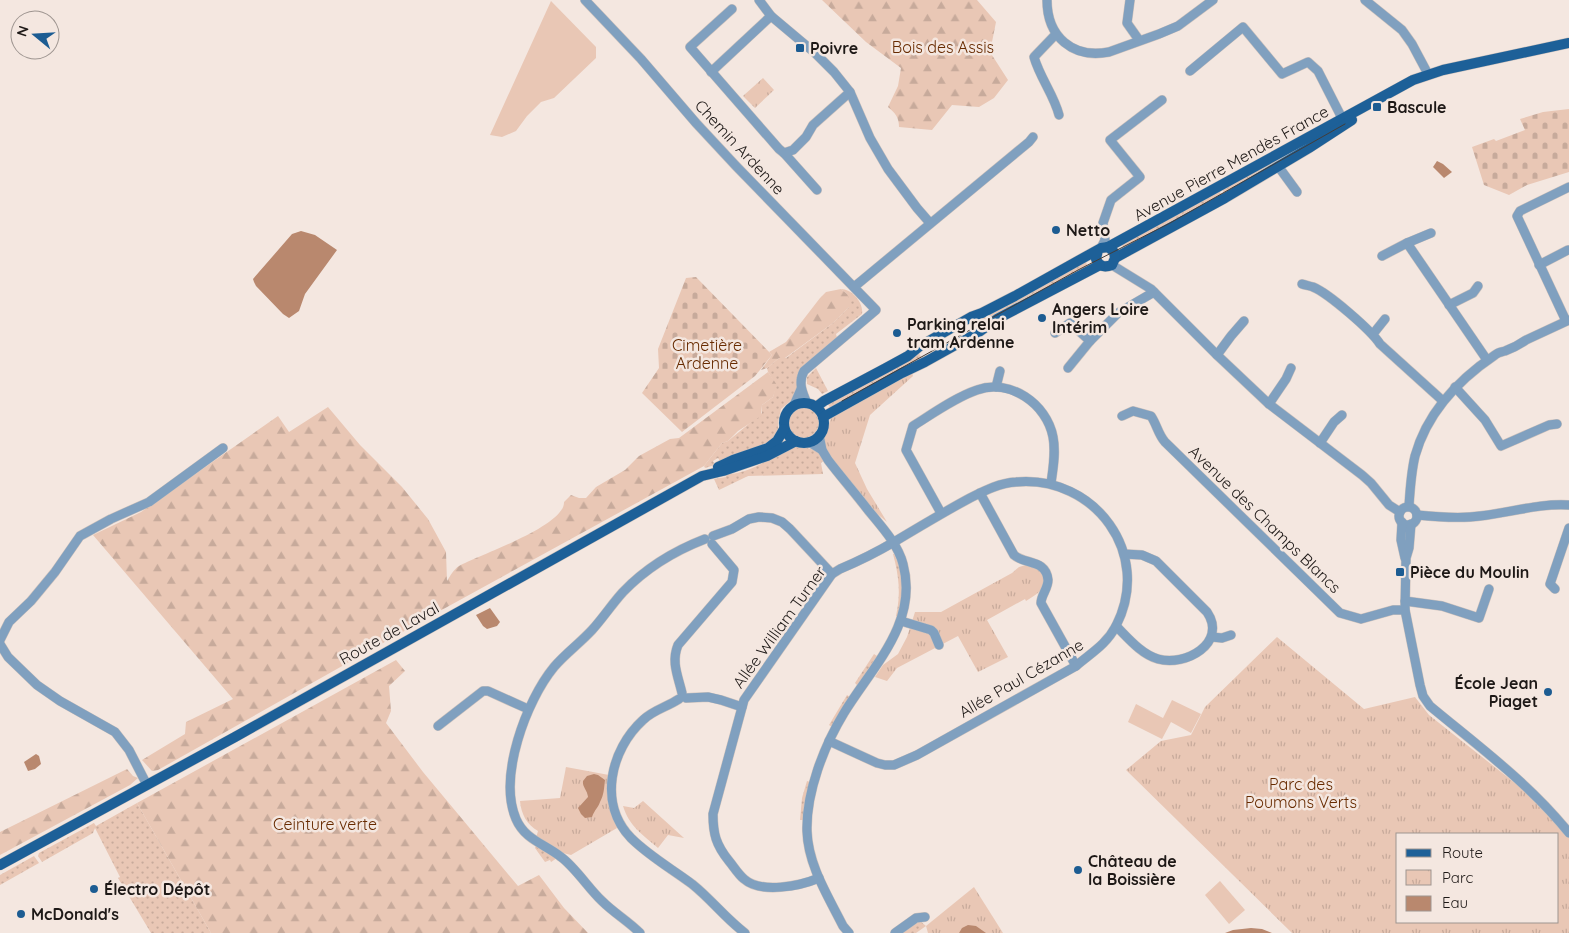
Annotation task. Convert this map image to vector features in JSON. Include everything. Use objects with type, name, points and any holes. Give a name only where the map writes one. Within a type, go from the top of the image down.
[{"type":"main road","points":[[1343,122],[1401,85],[1428,74],[1569,43]]},
{"type":"main road","points":[[1343,122],[1429,80],[1569,48]]},
{"type":"main road","name":"Avenue Pierre Mendès France","points":[[1114,261],[1318,143],[1343,122]]},
{"type":"main road","name":"Avenue Pierre Mendès France","points":[[812,405],[824,401],[908,356],[920,346],[970,317],[1015,296],[1102,248],[1343,122]]},
{"type":"main road","points":[[823,417],[933,358],[979,332],[997,319],[1100,265],[1108,266],[1114,261],[1114,252],[1102,248],[1096,259],[1100,265]]},
{"type":"main road","points":[[801,402],[812,405],[823,417],[823,428],[819,435],[809,442],[796,441],[784,429],[785,415],[788,409],[801,402]]},
{"type":"main road","points":[[702,476],[733,460],[768,448],[777,441],[784,429]]},
{"type":"main road","name":"Route de Laval","points":[[1,865],[92,819],[147,784],[702,476],[767,456],[796,441]]},
{"type":"street","name":"Chemin Ardenne","points":[[585,0],[641,59],[723,152],[876,310],[806,368],[801,378],[801,389]]},
{"type":"street","points":[[759,0],[771,16],[815,53],[850,92],[870,138],[888,169],[930,223]]},
{"type":"street","points":[[1047,0],[1048,18],[1056,34],[1070,47],[1090,54],[1109,52],[1178,26],[1213,0]]},
{"type":"street","points":[[1130,0],[1127,23],[1139,40]]},
{"type":"street","points":[[1365,0],[1402,30],[1428,74]]},
{"type":"street","points":[[732,10],[690,48],[817,190]]},
{"type":"street","points":[[711,72],[771,16]]},
{"type":"street","points":[[1190,71],[1243,27],[1282,74],[1308,62],[1318,71],[1343,122]]},
{"type":"street","points":[[1056,34],[1034,57],[1043,82],[1058,108],[1059,115]]},
{"type":"street","points":[[784,153],[793,150],[806,137],[813,125],[850,92]]},
{"type":"street","points":[[1102,248],[1105,240],[1103,223],[1111,200],[1140,177],[1110,140],[1162,100]]},
{"type":"street","points":[[854,287],[1033,138]]},
{"type":"street","points":[[1278,166],[1298,192]]},
{"type":"street","points":[[1409,506],[1411,477],[1416,455],[1428,425],[1443,401],[1474,370],[1497,353],[1521,344],[1568,320],[1539,265],[1518,220],[1518,214],[1520,211],[1569,187]]},
{"type":"street","points":[[1382,256],[1431,233]]},
{"type":"street","points":[[1407,243],[1487,360]]},
{"type":"street","points":[[1539,265],[1568,250]]},
{"type":"street","points":[[1114,261],[1154,292],[1269,404],[1362,475],[1389,505],[1400,512]]},
{"type":"street","points":[[1302,284],[1314,287],[1324,294],[1373,334],[1380,344],[1443,401]]},
{"type":"street","points":[[1449,305],[1473,293],[1478,286]]},
{"type":"street","points":[[1068,368],[1090,341],[1118,313],[1154,292]]},
{"type":"street","points":[[1373,334],[1385,319]]},
{"type":"street","points":[[1217,355],[1244,321]]},
{"type":"street","points":[[1055,333],[1070,323],[1090,341]]},
{"type":"street","points":[[1269,404],[1291,368]]},
{"type":"street","points":[[996,387],[1000,371]]},
{"type":"street","points":[[941,513],[906,450],[913,426],[947,405],[978,390],[996,387],[1013,391],[1028,398],[1045,416],[1053,437],[1054,457],[1051,483]]},
{"type":"street","points":[[1455,387],[1485,420],[1501,446],[1549,425],[1557,424]]},
{"type":"street","points":[[801,389],[812,405]]},
{"type":"street","points":[[794,405],[801,389]]},
{"type":"street","name":"Avenue des Champs Blancs","points":[[1122,416],[1133,412],[1151,416],[1165,442],[1340,613],[1361,619],[1405,606],[1442,606],[1479,618],[1489,589]]},
{"type":"street","points":[[1320,443],[1334,422],[1342,415]]},
{"type":"street","points":[[819,435],[822,450]]},
{"type":"street","points":[[809,442],[822,450],[885,531],[903,563],[907,588],[901,621],[894,637],[844,713],[829,741],[816,773],[808,811],[807,832],[810,852],[819,878],[843,926],[849,933]]},
{"type":"street","points":[[147,784],[129,750],[115,732],[60,701],[37,685],[8,657],[0,642],[8,622],[56,572],[80,536],[111,519],[150,502],[223,448]]},
{"type":"street","name":"Allée Paul Cézanne","points":[[829,741],[876,763],[894,765],[917,755],[1076,666],[1105,642],[1116,626],[1122,612],[1126,589],[1124,554],[1113,530],[1092,504],[1078,495],[1051,483],[1013,482],[998,486],[941,513],[893,543]]},
{"type":"street","points":[[980,493],[1014,555],[1018,559],[1035,562],[1046,572],[1048,582],[1041,598],[1041,603],[1076,666]]},
{"type":"street","points":[[1417,515],[1478,517],[1539,506],[1569,504]]},
{"type":"street","points":[[1406,523],[1399,517],[1400,512],[1409,506]]},
{"type":"street","points":[[1406,523],[1416,520],[1417,515],[1414,509],[1409,506]]},
{"type":"street","points":[[640,933],[602,902],[562,857],[526,834],[516,819],[511,801],[511,772],[517,739],[528,709],[537,692],[554,667],[590,631],[623,592],[657,564],[681,549],[710,540],[749,519],[759,517],[772,518],[782,522],[832,574]]},
{"type":"street","points":[[1406,523],[1401,540],[1406,558],[1405,606],[1423,696],[1430,706],[1510,772],[1569,832]]},
{"type":"street","points":[[1555,589],[1550,584],[1569,528]]},
{"type":"street","points":[[682,697],[674,655],[678,645],[732,582],[734,576],[734,570],[710,540]]},
{"type":"street","name":"Allée William Turner","points":[[819,878],[786,886],[772,887],[759,886],[744,879],[720,850],[713,830],[713,814],[744,700],[754,684],[786,642],[832,574],[893,543]]},
{"type":"street","points":[[1116,626],[1141,651],[1159,660],[1171,661],[1194,654],[1204,648],[1212,637],[1212,618],[1156,561],[1142,555],[1124,554]]},
{"type":"street","points":[[901,621],[931,630],[939,645]]},
{"type":"street","points":[[1212,637],[1222,638],[1231,635]]},
{"type":"street","points":[[438,726],[482,691],[488,691],[528,709]]},
{"type":"street","points":[[742,707],[708,697],[682,697],[661,707],[644,719],[630,734],[618,753],[612,773],[611,797],[616,816],[621,826],[632,839],[695,886],[745,933]]},
{"type":"street","points":[[895,933],[916,918],[925,917]]},
{"type":"green space","name":"Bois des Assis","points":[[822,0],[977,0],[996,22],[990,52],[1008,80],[994,98],[979,107],[952,105],[932,130],[899,127],[896,116],[888,107],[898,86],[901,68],[866,42]]},
{"type":"green space","points":[[551,1],[596,47],[596,58],[554,98],[541,102],[516,131],[502,137],[490,135]]},
{"type":"green space","points":[[763,78],[774,90],[755,108],[743,96]]},
{"type":"green space","points":[[1569,109],[1569,172],[1527,185],[1509,195],[1484,185],[1472,147],[1494,139],[1496,141],[1525,130],[1520,119],[1543,112]]},
{"type":"green space","points":[[1306,141],[1308,146],[1224,193],[1222,188]]},
{"type":"green space","points":[[1219,190],[1221,194],[1124,248],[1121,244]]},
{"type":"green space","points":[[1085,260],[1088,267],[978,327],[974,321]]},
{"type":"green space","name":"Cimetière Ardenne","points":[[696,277],[772,355],[755,376],[682,432],[642,393],[659,368],[658,349],[686,278]]},
{"type":"green space","points":[[841,289],[849,291],[856,297],[861,305],[862,314],[836,334],[837,338],[800,369],[795,397],[781,409],[778,430],[772,441],[720,461],[718,458],[713,461],[715,465],[705,468],[704,466],[722,443],[728,441],[762,413],[762,405],[773,397],[776,385],[767,368],[779,358],[786,358],[833,323],[849,307],[847,294]]},
{"type":"green space","points":[[841,289],[847,294],[851,302],[849,307],[833,323],[785,358],[779,358],[767,368],[761,370],[772,355],[769,352],[786,342],[820,298],[826,292]]},
{"type":"green space","points":[[918,352],[922,358],[831,409],[827,403]]},
{"type":"green space","points":[[816,368],[828,391],[822,394],[818,389],[807,384],[807,377]]},
{"type":"green space","points":[[768,372],[777,385],[773,397],[762,405],[761,416],[738,431],[728,441],[722,443],[704,466],[438,612],[158,770],[152,771],[142,760],[185,734],[186,722],[233,699],[93,535],[141,512],[278,416],[289,432],[328,407],[360,445],[402,487],[428,519],[446,552],[447,581],[459,566],[519,539],[551,521],[561,511],[564,502],[571,495],[586,498],[596,487],[625,470],[639,456],[670,439],[679,438]]},
{"type":"green space","points":[[912,373],[913,376],[870,415],[855,463],[867,489],[887,522],[875,512],[828,454],[823,438],[831,418]]},
{"type":"green space","points":[[803,406],[809,407],[814,411],[818,416],[818,428],[814,433],[809,437],[803,438],[797,437],[792,433],[788,428],[787,422],[788,416],[792,411],[797,407]]},
{"type":"green space","points":[[794,446],[817,452],[824,460],[821,463],[823,474],[748,476],[719,490],[714,479],[726,477],[725,474],[752,468]]},
{"type":"green space","points":[[893,554],[900,569],[901,577],[902,593],[899,617],[896,616],[899,585]]},
{"type":"green space","points":[[1029,564],[1042,572],[1043,583],[1041,590],[1026,601],[1025,599],[987,620],[1008,657],[978,672],[958,636],[897,668],[887,681],[875,677],[883,665],[898,654],[907,637],[915,612],[941,612],[1012,573],[1019,567]]},
{"type":"green space","name":"Parc des Poumons Verts","points":[[1277,637],[1364,709],[1415,697],[1429,715],[1520,787],[1569,837],[1569,933],[1292,933],[1126,770],[1161,741],[1191,735],[1205,707]]},
{"type":"green space","points":[[874,654],[877,656],[858,686],[855,683]]},
{"type":"green space","name":"Ceinture verte","points":[[396,660],[405,671],[389,686],[391,711],[386,723],[423,772],[518,886],[539,875],[564,908],[588,933],[211,933],[137,803]]},
{"type":"green space","points":[[847,695],[850,697],[832,727],[829,725]]},
{"type":"green space","points":[[1172,700],[1201,714],[1191,733],[1171,722],[1162,739],[1128,722],[1136,704],[1163,718]]},
{"type":"green space","points":[[566,767],[609,775],[611,810],[617,828],[571,855],[563,853],[536,838],[538,831],[525,819],[520,801],[560,798]]},
{"type":"green space","points":[[127,769],[133,776],[138,778],[130,785],[0,855],[0,832]]},
{"type":"green space","points":[[807,781],[810,782],[804,820],[800,820],[802,798]]},
{"type":"green space","points":[[643,801],[684,838],[668,835],[658,848],[642,834],[633,825],[623,806],[634,808]]},
{"type":"green space","points":[[137,803],[211,933],[151,933],[118,878],[120,877],[95,828],[93,833],[42,862],[38,856],[39,853],[94,823],[96,826]]},
{"type":"green space","points":[[536,845],[557,858],[551,862],[550,860],[545,862],[535,848]]},
{"type":"green space","points":[[34,856],[39,863],[0,885],[0,875]]},
{"type":"green space","points":[[1220,881],[1245,910],[1229,924],[1205,895]]},
{"type":"green space","points":[[974,887],[1003,933],[928,933],[926,926]]},
{"type":"green space","points":[[920,921],[926,926],[916,933],[900,933]]},
{"type":"water","points":[[1437,161],[1452,172],[1444,178],[1433,167]]},
{"type":"water","points":[[301,231],[315,235],[337,250],[305,294],[299,311],[289,318],[256,286],[253,279],[292,234]]},
{"type":"water","points":[[490,608],[500,622],[497,626],[487,629],[476,615]]},
{"type":"water","points":[[36,754],[39,756],[41,764],[35,769],[28,771],[24,762]]},
{"type":"water","points":[[594,774],[605,780],[603,794],[592,817],[585,818],[578,808],[588,797],[583,781],[587,776]]},
{"type":"water","points":[[968,925],[976,926],[986,933],[959,933],[962,928]]},
{"type":"water","points":[[1262,929],[1272,933],[1225,933],[1233,930]]},
{"type":"tram line","points":[[842,401],[1078,270],[1170,223],[1345,124]]},
{"type":"place","name":"Poivre","points":[[800,48]]},
{"type":"place","name":"Bascule","points":[[1377,107]]},
{"type":"place","name":"Netto","points":[[1056,230]]},
{"type":"place","name":"Angers Loire Intérim","points":[[1042,318]]},
{"type":"place","name":"Parking relai tram Ardenne","points":[[897,333]]},
{"type":"place","name":"Pièce du Moulin","points":[[1400,572]]},
{"type":"place","name":"École Jean Piaget","points":[[1548,692]]},
{"type":"place","name":"Château de la Boissière","points":[[1078,870]]},
{"type":"place","name":"Électro Dépôt","points":[[94,889]]},
{"type":"place","name":"McDonald's","points":[[21,914]]}]
